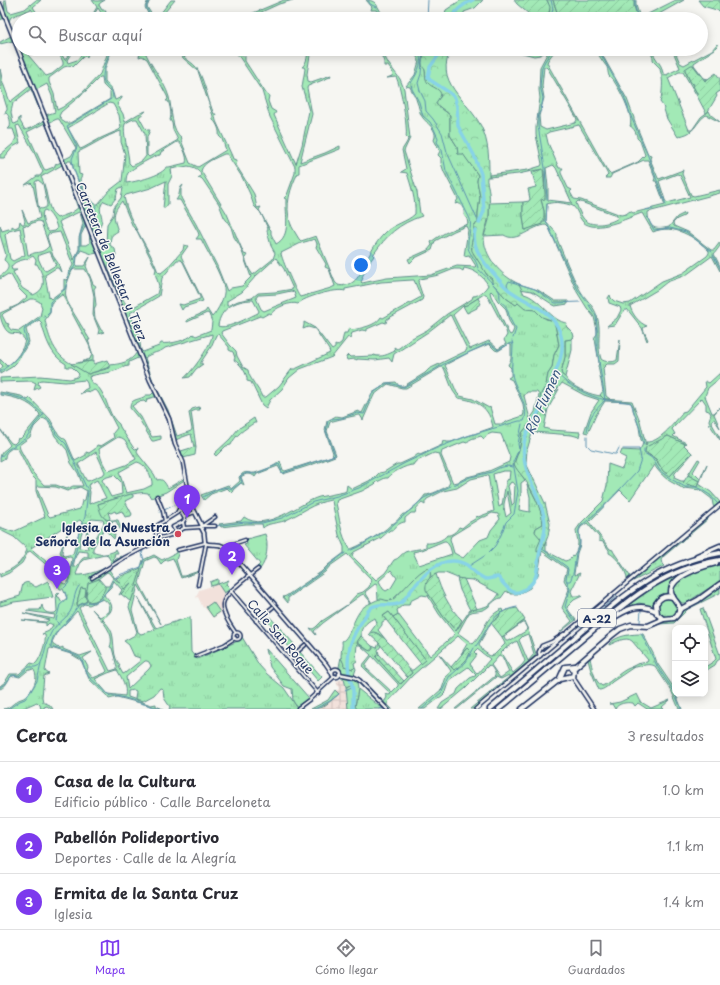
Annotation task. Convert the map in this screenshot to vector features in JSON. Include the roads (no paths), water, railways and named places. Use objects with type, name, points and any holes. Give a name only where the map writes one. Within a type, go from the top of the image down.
[{"type":"highway","points":[[662,571],[720,546]]},
{"type":"highway","name":"A-22","points":[[490,709],[627,593],[662,571],[689,561],[720,553]]},
{"type":"highway","points":[[673,598],[671,590],[673,583],[676,580],[720,561]]},
{"type":"highway","name":"A-22","points":[[499,709],[615,612],[650,586],[681,570],[699,564],[720,561]]},
{"type":"highway","points":[[679,610],[698,600],[720,584]]},
{"type":"highway","points":[[654,624],[657,613],[656,604],[660,599],[666,596],[673,598],[679,604],[685,606]]},
{"type":"highway","points":[[558,659],[608,621],[621,613],[641,606],[646,606],[664,619],[670,620],[678,613],[679,604]]},
{"type":"highway","points":[[522,709],[560,679],[564,675],[563,671],[565,667],[568,666],[572,668],[577,665],[620,629],[631,625],[648,626],[664,619]]},
{"type":"highway","points":[[564,675],[573,677],[572,668]]},
{"type":"street","name":"Carretera de Bellestar y Tierz","points":[[0,4],[12,34]]},
{"type":"street","name":"Carretera de Bellestar y Tierz","points":[[21,56],[150,380],[169,419],[175,444],[183,462],[188,498],[204,533],[205,543]]},
{"type":"street","points":[[157,496],[165,521]]},
{"type":"street","points":[[156,539],[158,525],[180,510],[183,502],[188,498]]},
{"type":"street","points":[[476,709],[720,504]]},
{"type":"street","points":[[176,532],[173,527],[185,519],[180,510]]},
{"type":"street","points":[[184,516],[195,512]]},
{"type":"street","points":[[201,527],[215,517]]},
{"type":"street","points":[[182,522],[184,528]]},
{"type":"street","points":[[92,578],[124,558],[149,545],[156,539],[168,536],[184,528],[215,526]]},
{"type":"street","points":[[224,547],[245,540]]},
{"type":"street","points":[[198,585],[205,543]]},
{"type":"street","points":[[178,550],[205,543],[217,544],[224,547],[326,664],[334,676]]},
{"type":"street","points":[[196,656],[224,645],[235,638],[238,639],[241,636],[239,632],[236,632],[225,613],[223,606],[225,597],[258,569]]},
{"type":"street","name":"Calle San Roque","points":[[231,591],[318,693]]},
{"type":"street","points":[[256,621],[272,607]]},
{"type":"street","points":[[540,656],[539,650],[542,646],[552,642],[569,631]]},
{"type":"street","points":[[235,638],[234,635],[236,632]]},
{"type":"street","points":[[289,659],[306,645]]},
{"type":"street","points":[[326,664],[339,670],[341,674]]},
{"type":"street","points":[[332,673],[332,670],[335,669]]},
{"type":"street","points":[[298,708],[318,693],[333,679],[334,676],[341,674],[354,677],[359,680],[387,709]]},
{"type":"street","points":[[573,677],[594,709]]},
{"type":"waterway","points":[[148,12],[146,7],[149,0]]},
{"type":"waterway","points":[[368,0],[370,4],[376,7],[378,12]]},
{"type":"waterway","points":[[427,12],[428,0]]},
{"type":"waterway","name":"Río Flumen","points":[[456,12],[466,3],[473,0]]},
{"type":"waterway","points":[[551,0],[552,12]]},
{"type":"waterway","points":[[635,0],[636,12]]},
{"type":"waterway","points":[[109,56],[103,72],[103,81],[112,91],[113,98]]},
{"type":"waterway","points":[[420,56],[420,66],[411,83],[412,89],[419,102],[423,116],[430,122],[434,129],[438,138],[437,142],[442,150],[446,171],[470,219],[468,248],[478,268]]},
{"type":"waterway","points":[[422,56],[421,74],[418,83],[425,101],[426,111],[442,133],[447,152],[477,219]]},
{"type":"waterway","name":"Río Flumen","points":[[438,56],[430,67],[428,77],[455,98],[458,126],[474,155],[481,174],[484,211],[479,223]]},
{"type":"waterway","points":[[547,199],[545,168],[538,126],[538,115],[541,110],[543,98],[540,86],[542,67],[548,56]]},
{"type":"waterway","points":[[602,56],[624,96],[666,205]]},
{"type":"waterway","points":[[88,221],[96,206],[82,189],[73,168],[72,159],[77,147],[67,126],[111,99]]},
{"type":"waterway","points":[[547,204],[546,221],[578,290],[587,302]]},
{"type":"waterway","points":[[645,210],[653,209]]},
{"type":"waterway","points":[[645,213],[654,230],[670,228],[686,232],[712,252]]},
{"type":"waterway","points":[[44,317],[50,311],[50,302],[65,289],[69,274],[75,266],[80,249],[80,235],[85,223]]},
{"type":"waterway","name":"Río Flumen","points":[[353,709],[353,688],[349,677],[348,667],[350,646],[355,633],[372,607],[375,605],[394,605],[402,602],[421,578],[438,565],[447,562],[457,561],[467,565],[481,577],[486,579],[498,577],[513,592],[519,592],[529,586],[534,581],[536,575],[545,522],[541,506],[526,467],[524,446],[526,435],[535,419],[560,361],[562,339],[560,332],[552,318],[507,288],[479,255],[474,237],[475,230]]},
{"type":"waterway","points":[[713,255],[720,268]]},
{"type":"waterway","points":[[479,270],[499,291],[500,301],[506,308],[516,329],[513,338]]},
{"type":"waterway","points":[[510,291],[507,285],[509,281],[535,289],[555,303],[580,302]]},
{"type":"waterway","points":[[587,431],[593,414],[605,400],[597,348],[596,316],[589,305]]},
{"type":"waterway","points":[[0,372],[22,352],[27,342],[24,331],[25,328],[40,318]]},
{"type":"waterway","points":[[215,526],[245,522],[262,523],[282,518],[313,502],[337,496],[359,488],[405,463],[437,448],[467,436],[519,421],[524,421],[526,415],[524,403],[513,380],[512,374],[512,341]]},
{"type":"waterway","points":[[203,497],[218,489],[227,487],[232,489],[242,482],[240,476],[247,473],[255,474],[279,464],[283,473],[335,455],[326,431],[328,421],[357,413],[364,414],[372,394],[387,383],[404,387],[444,364],[489,343],[498,350],[511,343],[513,344]]},
{"type":"waterway","points":[[556,372],[572,386],[593,396],[606,400],[631,403],[644,445]]},
{"type":"waterway","points":[[0,394],[24,399],[46,417],[53,426],[56,434],[66,444],[88,491],[85,517],[77,538],[77,547],[71,569],[70,580],[64,588]]},
{"type":"waterway","points":[[0,458],[7,450],[26,438],[43,415]]},
{"type":"waterway","points":[[469,566],[486,555],[495,546],[506,522],[514,514],[518,491],[513,462],[519,449],[518,444],[522,424]]},
{"type":"waterway","points":[[587,436],[587,445],[591,449],[616,454],[619,448]]},
{"type":"waterway","points":[[567,581],[570,581],[573,575],[576,552],[580,544],[580,527],[606,504],[637,471],[641,459],[639,449],[623,449]]},
{"type":"waterway","points":[[644,449],[644,453],[652,458],[660,471],[685,487],[696,487],[702,490],[710,495],[717,503]]},
{"type":"waterway","points":[[454,485],[470,477],[492,472],[499,468],[507,466],[513,467]]},
{"type":"waterway","points":[[349,551],[387,530],[424,498],[451,486]]},
{"type":"waterway","points":[[164,510],[177,504]]},
{"type":"waterway","points":[[183,507],[190,505]]},
{"type":"waterway","points":[[541,548],[567,567],[568,570],[566,579],[570,589],[565,607],[574,620]]},
{"type":"waterway","points":[[115,578],[119,575],[141,567],[144,560],[142,553],[143,551]]},
{"type":"waterway","points":[[287,597],[324,571],[329,565],[345,553]]},
{"type":"waterway","points":[[114,580],[100,600],[96,602],[84,603],[76,608],[70,618],[53,637],[51,646],[81,658],[88,676],[110,696],[125,698],[161,709]]},
{"type":"waterway","points":[[0,687],[5,684],[12,675],[19,676],[29,667],[40,665],[50,635],[54,628],[70,612],[79,586]]},
{"type":"waterway","points":[[59,625],[56,620],[60,605],[67,599],[65,592]]},
{"type":"waterway","points":[[580,627],[617,596]]},
{"type":"waterway","points":[[476,646],[496,616],[508,609],[517,607]]},
{"type":"waterway","points":[[640,622],[641,610]]},
{"type":"waterway","points":[[641,633],[657,666],[672,688]]},
{"type":"waterway","points":[[422,709],[442,692],[449,677],[466,662],[474,648]]},
{"type":"waterway","points":[[8,709],[25,699],[31,691],[37,681],[41,664]]},
{"type":"waterway","points":[[345,690],[352,687]]},
{"type":"waterway","points":[[315,709],[339,694]]},
{"type":"waterway","points":[[676,697],[681,709]]},
{"type":"waterway","points":[[380,709],[385,709]]},
{"type":"place","name":"Casa de la Cultura","points":[[187,518]]},
{"type":"place","name":"Iglesia de Nuestra Señora de la Asunción","points":[[178,534]]},
{"type":"place","name":"Pabellón Polideportivo","points":[[232,575]]},
{"type":"place","name":"Ermita de la Santa Cruz","points":[[57,589]]}]
